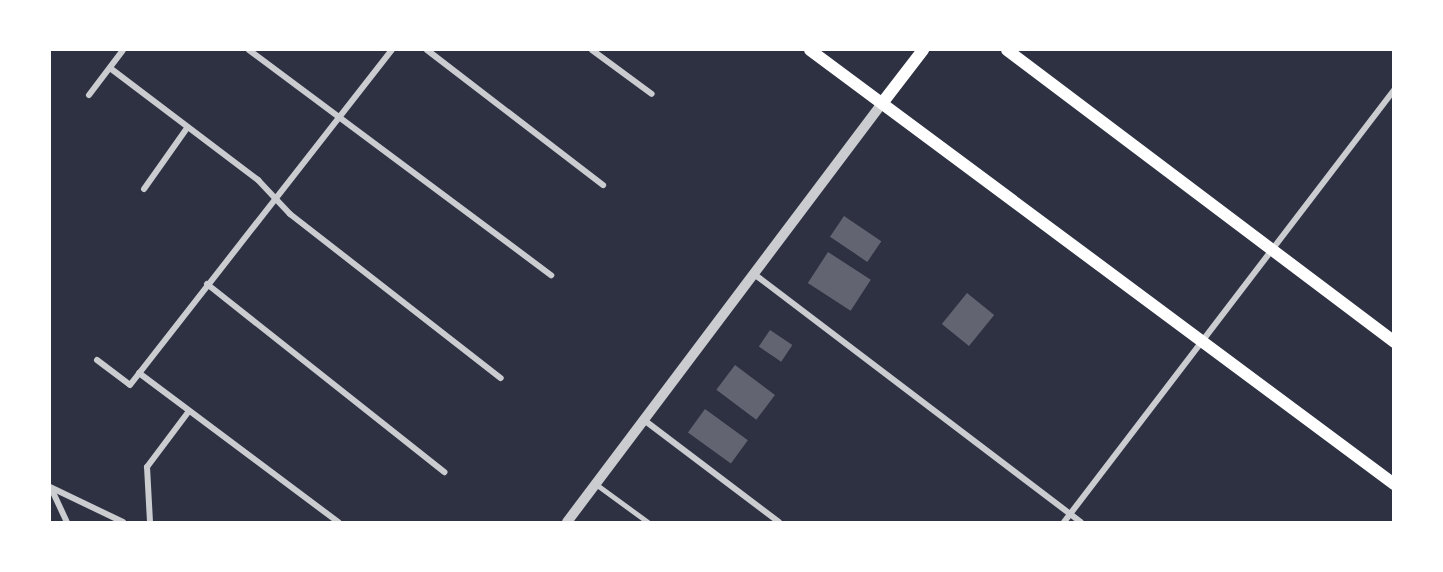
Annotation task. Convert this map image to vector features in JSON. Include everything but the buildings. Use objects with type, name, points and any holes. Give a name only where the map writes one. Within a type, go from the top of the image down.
[{"type":"main road","points":[[810,50],[883,102],[1394,484]]},
{"type":"main road","points":[[883,102],[923,50]]},
{"type":"main road","points":[[1007,50],[1394,342]]},
{"type":"street","points":[[90,95],[123,50]]},
{"type":"street","points":[[249,50],[338,120],[551,275]]},
{"type":"street","points":[[97,360],[130,385],[273,199],[392,50]]},
{"type":"street","points":[[427,50],[603,185]]},
{"type":"street","points":[[592,50],[652,94]]},
{"type":"street","points":[[110,68],[258,180],[273,199],[501,378]]},
{"type":"street","points":[[1064,522],[1394,90]]},
{"type":"street","points":[[567,522],[883,102]]},
{"type":"street","points":[[144,189],[187,128]]},
{"type":"street","points":[[754,274],[1081,522]]},
{"type":"street","points":[[207,284],[444,472]]},
{"type":"street","points":[[140,373],[338,522]]},
{"type":"street","points":[[150,522],[147,467],[189,411]]},
{"type":"street","points":[[644,420],[779,522]]},
{"type":"street","points":[[50,487],[67,522]]},
{"type":"street","points":[[50,487],[123,522]]},
{"type":"lane","points":[[596,484],[648,522]]}]
